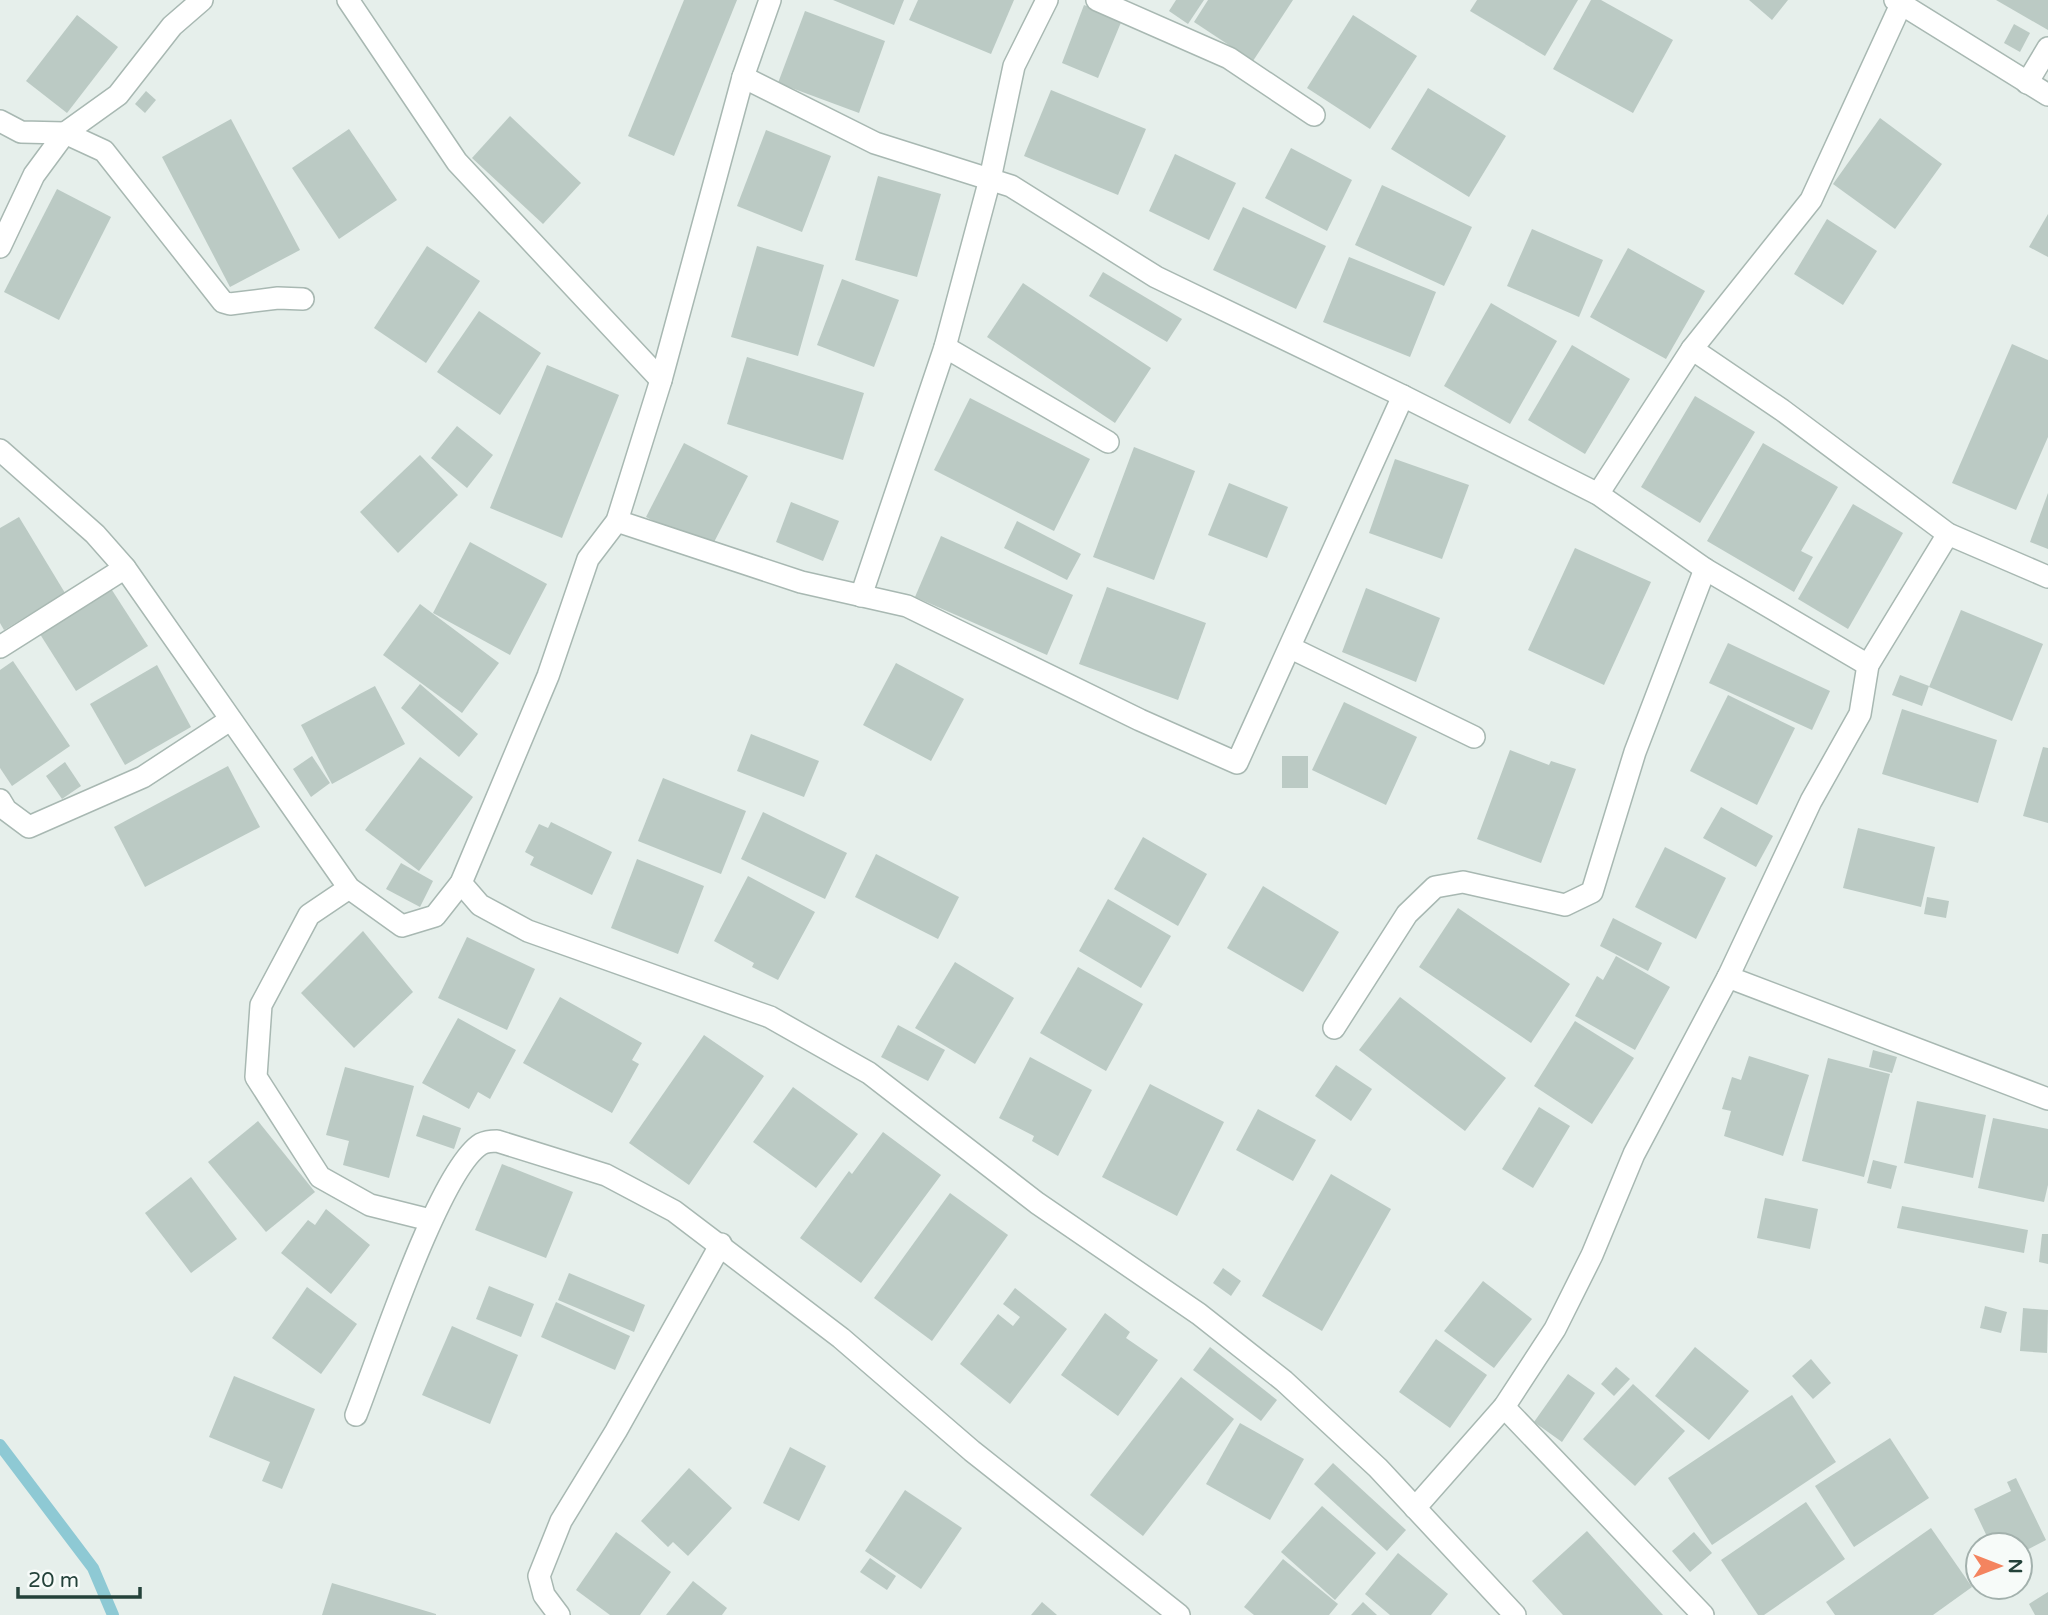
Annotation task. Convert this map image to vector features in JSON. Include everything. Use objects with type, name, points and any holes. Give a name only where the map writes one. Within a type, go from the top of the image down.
[{"type":"street","points":[[0,247],[34,174],[65,133],[118,95],[172,26],[202,0]]},
{"type":"street","points":[[348,0],[457,162],[661,380]]},
{"type":"street","points":[[0,450],[95,534],[125,568],[349,888],[402,926],[435,916],[461,883],[548,676],[588,559],[617,521],[661,380],[743,77],[770,0]]},
{"type":"street","points":[[861,596],[945,347],[990,179],[1014,66],[1047,0]]},
{"type":"street","points":[[1097,0],[1228,58],[1314,115]]},
{"type":"street","points":[[1598,494],[1692,349],[1811,200],[1867,85],[1900,1],[2048,95]]},
{"type":"street","points":[[2027,83],[2048,48]]},
{"type":"street","points":[[743,77],[875,143],[1011,186],[1156,277],[1598,494],[1704,569],[1868,665]]},
{"type":"street","points":[[0,121],[21,132],[65,133],[104,151],[223,302],[230,304],[278,298],[303,299]]},
{"type":"street","points":[[945,347],[1108,442]]},
{"type":"street","points":[[1692,349],[1782,410],[1948,534],[2048,577]]},
{"type":"street","points":[[617,521],[801,582],[907,606],[1140,720],[1237,763],[1291,648],[1312,592],[1403,396]]},
{"type":"street","points":[[1415,1508],[1504,1407],[1555,1329],[1592,1255],[1634,1154],[1728,977],[1811,801],[1860,714],[1868,665],[1948,534]]},
{"type":"street","points":[[0,647],[125,568]]},
{"type":"street","points":[[1334,1028],[1407,914],[1435,887],[1463,882],[1565,905],[1592,892],[1635,752],[1704,569]]},
{"type":"street","points":[[1291,648],[1474,737]]},
{"type":"street","points":[[0,800],[6,810],[29,827],[143,777],[230,720]]},
{"type":"street","points":[[461,883],[480,905],[528,930],[770,1017],[869,1073],[1037,1202],[1199,1314],[1273,1373],[1378,1468],[1514,1615]]},
{"type":"street","points":[[349,888],[309,915],[261,1005],[256,1077],[320,1177],[370,1205],[430,1220]]},
{"type":"street","points":[[1728,977],[2048,1099]]},
{"type":"street","points":[[356,1415],[430,1220],[464,1162],[482,1143],[496,1141],[606,1175],[674,1211],[721,1244],[841,1338],[972,1451],[1179,1615]]},
{"type":"street","points":[[559,1615],[544,1595],[539,1576],[561,1521],[616,1431],[721,1244]]},
{"type":"street","points":[[1504,1407],[1703,1615]]},
{"type":"building","points":[[684,0],[737,0],[674,156],[628,136]]},
{"type":"building","points":[[833,0],[904,0],[894,25]]},
{"type":"building","points":[[918,0],[1014,0],[991,54],[909,20]]},
{"type":"building","points":[[1176,0],[1204,0],[1188,24],[1169,11]]},
{"type":"building","points":[[1208,0],[1293,0],[1253,61],[1194,22]]},
{"type":"building","points":[[1477,0],[1578,0],[1545,56],[1470,11]]},
{"type":"building","points":[[1591,0],[1601,0],[1673,40],[1633,113],[1553,69]]},
{"type":"building","points":[[1749,0],[1788,0],[1772,20]]},
{"type":"building","points":[[1996,0],[2048,0],[2048,30]]},
{"type":"building","points":[[1084,5],[1122,20],[1098,78],[1062,63]]},
{"type":"building","points":[[805,11],[885,41],[859,113],[778,83]]},
{"type":"building","points":[[77,15],[118,47],[67,113],[26,81]]},
{"type":"building","points":[[1353,15],[1417,56],[1370,129],[1307,88]]},
{"type":"building","points":[[2014,24],[2030,33],[2020,52],[2004,43]]},
{"type":"building","points":[[1428,88],[1506,136],[1469,197],[1391,149]]},
{"type":"building","points":[[1051,90],[1146,129],[1118,195],[1024,156]]},
{"type":"building","points":[[146,91],[156,100],[145,113],[135,104]]},
{"type":"building","points":[[510,116],[581,183],[543,224],[472,158]]},
{"type":"building","points":[[1880,118],[1942,164],[1895,229],[1833,184]]},
{"type":"building","points":[[231,119],[300,250],[230,287],[162,157]]},
{"type":"building","points":[[349,129],[397,200],[339,239],[292,168]]},
{"type":"building","points":[[766,130],[831,156],[802,232],[737,206]]},
{"type":"building","points":[[1291,148],[1352,180],[1327,231],[1265,198]]},
{"type":"building","points":[[1175,154],[1236,183],[1209,240],[1149,211]]},
{"type":"building","points":[[878,176],[941,194],[917,277],[855,260]]},
{"type":"building","points":[[1382,185],[1472,227],[1444,286],[1355,245]]},
{"type":"building","points":[[57,189],[111,217],[59,320],[4,292]]},
{"type":"building","points":[[1243,207],[1326,246],[1296,309],[1213,270]]},
{"type":"building","points":[[2048,214],[2048,257],[2029,247]]},
{"type":"building","points":[[1827,219],[1877,251],[1843,305],[1794,274]]},
{"type":"building","points":[[1532,229],[1603,260],[1579,317],[1507,286]]},
{"type":"building","points":[[427,246],[480,281],[426,363],[374,328]]},
{"type":"building","points":[[757,246],[824,265],[798,356],[731,337]]},
{"type":"building","points":[[1628,248],[1705,291],[1666,359],[1590,317]]},
{"type":"building","points":[[1349,257],[1436,292],[1410,357],[1323,322]]},
{"type":"building","points":[[1103,272],[1182,319],[1167,342],[1089,296]]},
{"type":"building","points":[[842,279],[899,300],[874,367],[817,345]]},
{"type":"building","points":[[1023,283],[1151,368],[1115,423],[987,337]]},
{"type":"building","points":[[1491,303],[1557,341],[1510,424],[1444,386]]},
{"type":"building","points":[[479,311],[541,353],[500,415],[437,372]]},
{"type":"building","points":[[2012,344],[2048,360],[2048,437],[2016,510],[1952,483]]},
{"type":"building","points":[[1572,345],[1630,379],[1585,454],[1528,420]]},
{"type":"building","points":[[747,357],[864,393],[843,460],[727,424]]},
{"type":"building","points":[[547,365],[619,395],[562,538],[490,508]]},
{"type":"building","points":[[1695,396],[1755,432],[1700,523],[1641,487]]},
{"type":"building","points":[[970,398],[1090,459],[1054,531],[934,470]]},
{"type":"building","points":[[457,426],[493,455],[467,488],[431,458]]},
{"type":"building","points":[[684,443],[748,476],[710,550],[646,517]]},
{"type":"building","points":[[1763,443],[1838,487],[1801,551],[1813,557],[1794,592],[1707,541]]},
{"type":"building","points":[[1134,447],[1195,471],[1154,580],[1093,557]]},
{"type":"building","points":[[420,455],[458,495],[398,553],[360,512]]},
{"type":"building","points":[[1395,459],[1469,485],[1442,559],[1369,533]]},
{"type":"building","points":[[1229,483],[1288,507],[1267,558],[1208,535]]},
{"type":"building","points":[[2048,493],[2048,549],[2030,542]]},
{"type":"building","points":[[791,502],[839,521],[823,561],[776,542]]},
{"type":"building","points":[[1853,504],[1903,533],[1848,629],[1798,599]]},
{"type":"building","points":[[19,517],[65,593],[4,630],[0,623],[0,528]]},
{"type":"building","points":[[1017,521],[1081,554],[1067,580],[1004,548]]},
{"type":"building","points":[[941,536],[1073,595],[1047,655],[915,597]]},
{"type":"building","points":[[470,542],[547,584],[510,655],[433,613]]},
{"type":"building","points":[[1575,548],[1651,582],[1604,685],[1528,650]]},
{"type":"building","points":[[110,587],[148,646],[76,691],[38,631]]},
{"type":"building","points":[[1107,587],[1206,623],[1178,700],[1079,664]]},
{"type":"building","points":[[1366,588],[1440,618],[1416,682],[1342,652]]},
{"type":"building","points":[[420,604],[499,663],[462,713],[383,655]]},
{"type":"building","points":[[1961,610],[2043,644],[2012,721],[1929,687]]},
{"type":"building","points":[[1728,643],[1830,691],[1812,730],[1709,683]]},
{"type":"building","points":[[13,661],[70,746],[12,786],[0,768],[0,670]]},
{"type":"building","points":[[896,663],[964,699],[931,761],[863,725]]},
{"type":"building","points":[[157,665],[191,727],[125,765],[90,704]]},
{"type":"building","points":[[1900,675],[1929,686],[1922,706],[1892,695]]},
{"type":"building","points":[[420,684],[478,734],[459,757],[401,708]]},
{"type":"building","points":[[375,686],[405,744],[332,784],[301,725]]},
{"type":"building","points":[[1728,695],[1795,728],[1757,805],[1690,771]]},
{"type":"building","points":[[1344,702],[1417,737],[1386,805],[1312,770]]},
{"type":"building","points":[[1902,709],[1997,740],[1978,803],[1882,774]]},
{"type":"building","points":[[751,734],[819,761],[804,797],[737,771]]},
{"type":"building","points":[[2043,747],[2048,748],[2048,823],[2023,816]]},
{"type":"building","points":[[1510,750],[1549,765],[1551,761],[1576,769],[1541,863],[1477,839]]},
{"type":"building","points":[[312,756],[330,783],[311,797],[293,769]]},
{"type":"building","points":[[1282,756],[1308,756],[1308,788],[1282,788]]},
{"type":"building","points":[[420,757],[473,797],[419,871],[365,830]]},
{"type":"building","points":[[65,762],[81,786],[62,799],[46,776]]},
{"type":"building","points":[[228,766],[260,827],[145,887],[114,827]]},
{"type":"building","points":[[663,778],[746,811],[721,874],[638,841]]},
{"type":"building","points":[[1721,807],[1773,836],[1756,867],[1703,838]]},
{"type":"building","points":[[763,812],[847,853],[825,899],[741,859]]},
{"type":"building","points":[[551,822],[612,852],[592,895],[530,865],[534,857],[525,852],[539,824],[548,828]]},
{"type":"building","points":[[1858,828],[1935,847],[1921,907],[1843,888]]},
{"type":"building","points":[[1143,837],[1207,874],[1178,926],[1114,889]]},
{"type":"building","points":[[1665,847],[1726,878],[1696,939],[1635,907]]},
{"type":"building","points":[[876,854],[959,897],[938,939],[855,897]]},
{"type":"building","points":[[637,859],[704,886],[678,954],[611,928]]},
{"type":"building","points":[[401,863],[433,881],[420,907],[386,889]]},
{"type":"building","points":[[748,876],[815,912],[778,980],[752,967],[754,963],[714,941]]},
{"type":"building","points":[[1263,886],[1339,932],[1303,992],[1227,948]]},
{"type":"building","points":[[1927,897],[1949,901],[1946,918],[1924,914]]},
{"type":"building","points":[[1108,899],[1171,936],[1141,988],[1079,951]]},
{"type":"building","points":[[1458,908],[1570,984],[1531,1043],[1419,967]]},
{"type":"building","points":[[1613,918],[1662,943],[1648,971],[1600,946]]},
{"type":"building","points":[[363,931],[413,992],[354,1048],[301,993]]},
{"type":"building","points":[[467,937],[535,969],[507,1030],[438,998]]},
{"type":"building","points":[[1616,956],[1670,987],[1635,1050],[1575,1016],[1597,976],[1603,980]]},
{"type":"building","points":[[955,962],[1014,998],[975,1064],[915,1028]]},
{"type":"building","points":[[1078,967],[1143,1004],[1106,1071],[1040,1033]]},
{"type":"building","points":[[560,997],[642,1043],[632,1060],[639,1064],[612,1113],[523,1063]]},
{"type":"building","points":[[1400,997],[1506,1078],[1465,1131],[1359,1050]]},
{"type":"building","points":[[458,1018],[516,1050],[490,1099],[478,1092],[469,1109],[422,1083]]},
{"type":"building","points":[[1575,1021],[1634,1058],[1592,1124],[1534,1086]]},
{"type":"building","points":[[898,1025],[945,1050],[928,1081],[881,1057]]},
{"type":"building","points":[[704,1035],[764,1076],[689,1185],[629,1143]]},
{"type":"building","points":[[1873,1050],[1897,1057],[1892,1073],[1869,1067]]},
{"type":"building","points":[[1749,1056],[1809,1075],[1783,1156],[1724,1136],[1731,1111],[1722,1109],[1732,1077],[1741,1080]]},
{"type":"building","points":[[1030,1057],[1092,1090],[1058,1156],[1032,1141],[1034,1136],[999,1118]]},
{"type":"building","points":[[1828,1058],[1890,1074],[1864,1177],[1802,1161]]},
{"type":"building","points":[[1336,1065],[1372,1089],[1351,1121],[1315,1096]]},
{"type":"building","points":[[345,1067],[414,1086],[389,1178],[343,1165],[349,1141],[326,1135]]},
{"type":"building","points":[[1150,1084],[1224,1122],[1177,1216],[1102,1177]]},
{"type":"building","points":[[793,1087],[858,1134],[816,1188],[753,1142]]},
{"type":"building","points":[[1917,1101],[1986,1115],[1973,1178],[1904,1163]]},
{"type":"building","points":[[1539,1107],[1570,1126],[1533,1188],[1502,1169]]},
{"type":"building","points":[[1258,1109],[1316,1140],[1293,1181],[1236,1150]]},
{"type":"building","points":[[423,1115],[461,1128],[454,1149],[416,1136]]},
{"type":"building","points":[[1993,1118],[2048,1129],[2048,1185],[2044,1202],[1978,1188]]},
{"type":"building","points":[[258,1121],[315,1192],[266,1232],[208,1162]]},
{"type":"building","points":[[883,1132],[941,1175],[861,1283],[800,1238],[849,1171],[852,1174]]},
{"type":"building","points":[[1873,1160],[1897,1166],[1891,1189],[1867,1183]]},
{"type":"building","points":[[502,1164],[573,1192],[546,1258],[475,1230]]},
{"type":"building","points":[[1331,1174],[1391,1209],[1322,1331],[1262,1296]]},
{"type":"building","points":[[191,1177],[237,1239],[191,1273],[145,1213]]},
{"type":"building","points":[[950,1193],[1008,1235],[932,1341],[874,1298]]},
{"type":"building","points":[[1765,1198],[1818,1209],[1810,1249],[1757,1238]]},
{"type":"building","points":[[1902,1206],[2028,1230],[2024,1253],[1897,1228]]},
{"type":"building","points":[[326,1209],[370,1245],[331,1294],[281,1253],[308,1220],[315,1225]]},
{"type":"building","points":[[2042,1234],[2048,1234],[2048,1264],[2039,1262]]},
{"type":"building","points":[[1223,1268],[1241,1281],[1231,1296],[1213,1283]]},
{"type":"building","points":[[569,1273],[645,1305],[634,1332],[558,1300]]},
{"type":"building","points":[[1483,1281],[1532,1319],[1494,1368],[1444,1331]]},
{"type":"building","points":[[489,1286],[534,1304],[521,1337],[476,1319]]},
{"type":"building","points":[[307,1287],[357,1324],[321,1374],[272,1338]]},
{"type":"building","points":[[1015,1288],[1067,1329],[1010,1404],[960,1364],[998,1314],[1013,1326],[1020,1317],[1003,1304]]},
{"type":"building","points":[[556,1302],[630,1336],[615,1370],[541,1337]]},
{"type":"building","points":[[1985,1306],[2007,1312],[2001,1333],[1980,1328]]},
{"type":"building","points":[[2023,1308],[2048,1310],[2047,1353],[2020,1351]]},
{"type":"building","points":[[1105,1313],[1130,1332],[1126,1338],[1158,1360],[1118,1416],[1061,1375]]},
{"type":"building","points":[[452,1326],[518,1355],[490,1424],[422,1395]]},
{"type":"building","points":[[1436,1339],[1487,1375],[1450,1428],[1399,1392]]},
{"type":"building","points":[[1210,1347],[1277,1400],[1261,1421],[1193,1370]]},
{"type":"building","points":[[1695,1347],[1749,1391],[1709,1440],[1655,1396]]},
{"type":"building","points":[[1811,1359],[1831,1383],[1813,1399],[1792,1376]]},
{"type":"building","points":[[1616,1367],[1630,1379],[1614,1396],[1601,1384]]},
{"type":"building","points":[[1568,1374],[1595,1393],[1562,1442],[1534,1422]]},
{"type":"building","points":[[234,1376],[315,1409],[282,1489],[262,1481],[270,1462],[209,1437]]},
{"type":"building","points":[[1181,1377],[1234,1419],[1143,1536],[1090,1495]]},
{"type":"building","points":[[1633,1384],[1685,1431],[1635,1486],[1583,1439]]},
{"type":"building","points":[[1792,1395],[1836,1462],[1712,1545],[1668,1478]]},
{"type":"building","points":[[1240,1423],[1304,1459],[1270,1520],[1206,1484]]},
{"type":"building","points":[[1890,1438],[1929,1498],[1854,1547],[1815,1486]]},
{"type":"building","points":[[790,1447],[826,1466],[799,1521],[763,1503]]},
{"type":"building","points":[[1333,1463],[1406,1530],[1387,1551],[1314,1484]]},
{"type":"building","points":[[689,1468],[732,1508],[688,1556],[673,1542],[668,1547],[641,1521]]},
{"type":"building","points":[[2016,1478],[2046,1540],[2034,1546],[2034,1531],[1984,1531],[1974,1509],[2011,1491],[2007,1482]]},
{"type":"building","points":[[905,1490],[962,1528],[921,1589],[865,1551]]},
{"type":"building","points":[[1806,1502],[1845,1559],[1764,1615],[1758,1615],[1721,1560]]},
{"type":"building","points":[[1322,1506],[1376,1553],[1335,1600],[1281,1552]]},
{"type":"building","points":[[1931,1528],[1964,1575],[1964,1593],[1933,1615],[1835,1615],[1826,1602]]},
{"type":"building","points":[[1587,1531],[1663,1615],[1563,1615],[1532,1581]]},
{"type":"building","points":[[616,1532],[671,1572],[640,1615],[610,1615],[576,1590]]},
{"type":"building","points":[[1694,1532],[1712,1553],[1690,1572],[1672,1551]]},
{"type":"building","points":[[1398,1553],[1448,1594],[1431,1615],[1390,1615],[1365,1594]]},
{"type":"building","points":[[870,1558],[896,1576],[887,1590],[860,1572]]},
{"type":"building","points":[[1283,1559],[1338,1604],[1329,1615],[1254,1615],[1244,1607]]},
{"type":"building","points":[[693,1581],[727,1608],[722,1615],[666,1615]]},
{"type":"building","points":[[332,1583],[436,1614],[436,1615],[322,1615]]},
{"type":"building","points":[[2048,1592],[2048,1615],[2035,1615],[2029,1604]]},
{"type":"building","points":[[1042,1602],[1057,1615],[1031,1615]]},
{"type":"building","points":[[1363,1602],[1377,1615],[1351,1615]]},
{"type":"waterway","points":[[0,1445],[93,1568],[113,1615]]}]
